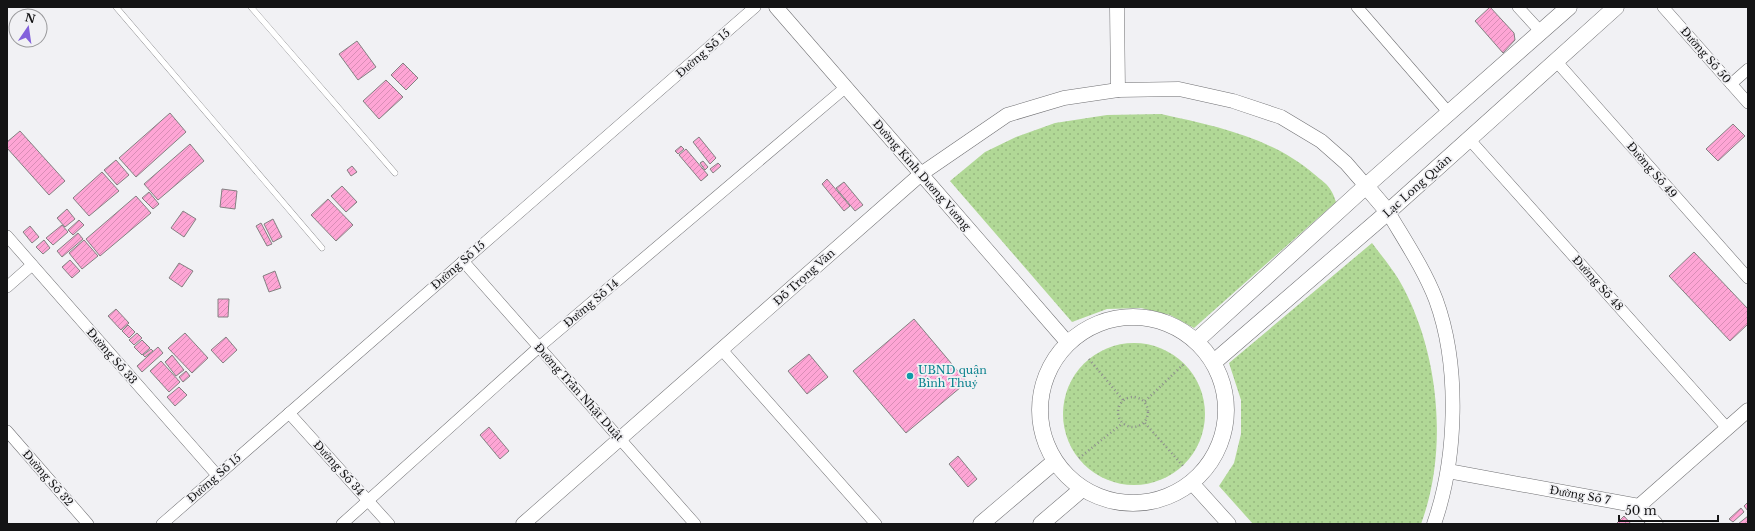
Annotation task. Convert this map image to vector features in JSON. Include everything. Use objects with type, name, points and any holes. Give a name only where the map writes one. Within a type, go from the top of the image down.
[{"type":"main road","points":[[1196,341],[1366,186],[1569,7]]},
{"type":"main road","name":"Lạc Long Quân","points":[[1214,362],[1388,212],[1616,7]]},
{"type":"main road","points":[[1366,186],[1388,212]]},
{"type":"main road","points":[[1117,318],[1145,318],[1172,325],[1196,341],[1214,362],[1223,380],[1226,397],[1225,429],[1213,459],[1192,483],[1167,498],[1138,504],[1109,501],[1082,489],[1067,477],[1054,462],[1043,438],[1038,413],[1041,387],[1051,363],[1068,342],[1090,326],[1117,318]]},
{"type":"main road","points":[[982,524],[1054,462]]},
{"type":"main road","points":[[1041,524],[1082,489]]},
{"type":"street","name":"Đường Số 15","points":[[162,524],[755,7]]},
{"type":"street","name":"Đường Kinh Dương Vương","points":[[776,7],[1068,342]]},
{"type":"street","points":[[1117,7],[1118,90]]},
{"type":"street","points":[[1357,7],[1449,113]]},
{"type":"street","points":[[1518,7],[1541,32]]},
{"type":"street","name":"Đường Số 50","points":[[1663,7],[1748,103]]},
{"type":"street","name":"Đường Số 49","points":[[1556,61],[1748,278]]},
{"type":"street","points":[[1731,84],[1748,69]]},
{"type":"street","name":"Đường Số 14","points":[[342,524],[539,347],[846,87]]},
{"type":"street","name":"Đỗ Trọng Văn","points":[[522,524],[921,174],[1007,115],[1064,98],[1118,90],[1179,90],[1233,101],[1281,117],[1322,142],[1346,163],[1366,186]]},
{"type":"street","name":"Đường Số 48","points":[[1469,139],[1727,428]]},
{"type":"street","points":[[1388,212],[1422,268],[1436,300],[1445,330],[1454,401],[1448,471],[1434,524]]},
{"type":"street","name":"Đường Số 33","points":[[7,236],[217,475]]},
{"type":"street","name":"Đường Trần Nhật Duật","points":[[463,261],[695,524]]},
{"type":"street","points":[[7,287],[32,265]]},
{"type":"street","points":[[722,350],[876,524]]},
{"type":"street","points":[[1656,524],[1639,506],[1748,410]]},
{"type":"street","name":"Đường Số 34","points":[[289,413],[389,524]]},
{"type":"street","name":"Đường Số 32","points":[[7,432],[88,524]]},
{"type":"street","name":"Đường Số 7","points":[[1448,471],[1639,506]]},
{"type":"street","points":[[1192,483],[1228,524]]},
{"type":"lane","points":[[116,7],[322,248]]},
{"type":"lane","points":[[251,7],[395,173]]},
{"type":"path","points":[[1089,359],[1123,400]]},
{"type":"path","points":[[1145,401],[1185,363]]},
{"type":"path","points":[[1132,396],[1145,401],[1149,408],[1149,413],[1145,423],[1135,428],[1123,423],[1118,413],[1118,408],[1123,400],[1132,396]]},
{"type":"path","points":[[1079,458],[1123,423]]},
{"type":"path","points":[[1145,423],[1183,466]]},
{"type":"green space","points":[[1161,114],[1202,123],[1242,135],[1280,151],[1297,161],[1325,183],[1332,192],[1336,202],[1194,328],[1170,315],[1141,308],[1107,309],[1072,322],[950,181],[985,152],[1016,137],[1055,123],[1107,115]]},
{"type":"green space","points":[[1372,243],[1399,280],[1413,307],[1431,368],[1436,400],[1437,432],[1435,464],[1430,495],[1421,524],[1253,524],[1219,486],[1234,463],[1241,434],[1241,400],[1229,363]]},
{"type":"green space","points":[[1127,343],[1141,343],[1168,351],[1189,369],[1200,387],[1204,400],[1204,428],[1197,448],[1179,469],[1168,477],[1155,482],[1141,485],[1127,485],[1100,477],[1079,459],[1071,448],[1066,435],[1063,421],[1063,407],[1071,380],[1089,359],[1100,351],[1113,346]]},
{"type":"building","points":[[1490,7],[1514,33],[1515,40],[1503,53],[1475,21]]},
{"type":"building","points":[[357,41],[376,67],[358,80],[339,54]]},
{"type":"building","points":[[403,63],[418,78],[406,90],[391,75]]},
{"type":"building","points":[[386,80],[403,97],[379,119],[363,101]]},
{"type":"building","points":[[170,113],[186,132],[136,177],[119,158]]},
{"type":"building","points":[[1733,124],[1745,136],[1718,161],[1706,149]]},
{"type":"building","points":[[20,131],[65,181],[49,195],[7,148],[7,142]]},
{"type":"building","points":[[699,137],[716,158],[710,164],[693,142]]},
{"type":"building","points":[[190,144],[204,161],[158,200],[144,184]]},
{"type":"building","points":[[681,146],[684,149],[678,154],[675,151]]},
{"type":"building","points":[[686,149],[708,175],[701,181],[679,155]]},
{"type":"building","points":[[116,160],[129,175],[117,185],[104,170]]},
{"type":"building","points":[[703,161],[708,167],[705,170],[700,163]]},
{"type":"building","points":[[718,163],[721,166],[713,173],[710,169]]},
{"type":"building","points":[[352,166],[357,172],[351,176],[347,170]]},
{"type":"building","points":[[102,172],[119,191],[89,216],[73,198]]},
{"type":"building","points":[[827,179],[850,206],[844,211],[822,184]]},
{"type":"building","points":[[844,182],[863,205],[855,211],[836,188]]},
{"type":"building","points":[[342,186],[357,202],[346,212],[331,196]]},
{"type":"building","points":[[222,189],[237,191],[235,209],[220,207]]},
{"type":"building","points":[[149,192],[159,204],[153,209],[142,198]]},
{"type":"building","points":[[136,196],[151,213],[100,256],[86,239]]},
{"type":"building","points":[[328,199],[353,225],[336,241],[311,215]]},
{"type":"building","points":[[67,209],[75,219],[65,227],[57,218]]},
{"type":"building","points":[[183,211],[196,219],[184,237],[171,228]]},
{"type":"building","points":[[273,219],[282,237],[273,242],[264,224]]},
{"type":"building","points":[[79,220],[84,225],[73,235],[68,230]]},
{"type":"building","points":[[261,223],[272,244],[267,246],[256,226]]},
{"type":"building","points":[[62,225],[68,232],[53,245],[46,238]]},
{"type":"building","points":[[30,226],[39,237],[32,243],[23,232]]},
{"type":"building","points":[[78,233],[83,239],[62,257],[57,251]]},
{"type":"building","points":[[44,240],[50,248],[43,254],[36,247]]},
{"type":"building","points":[[84,240],[98,256],[82,269],[69,253]]},
{"type":"building","points":[[1694,252],[1748,309],[1748,324],[1730,341],[1669,276]]},
{"type":"building","points":[[70,260],[80,271],[72,278],[62,267]]},
{"type":"building","points":[[179,263],[193,271],[182,287],[169,278]]},
{"type":"building","points":[[275,271],[281,288],[269,292],[263,276]]},
{"type":"building","points":[[218,299],[229,299],[228,317],[218,317]]},
{"type":"building","points":[[116,309],[129,323],[121,330],[108,316]]},
{"type":"building","name":"UBND quận Bình Thuỷ","points":[[914,319],[967,382],[906,433],[853,371]]},
{"type":"building","points":[[128,325],[135,332],[129,338],[122,331]]},
{"type":"building","points":[[137,333],[142,338],[134,345],[129,340]]},
{"type":"building","points":[[185,333],[208,358],[192,373],[168,348]]},
{"type":"building","points":[[226,337],[237,350],[223,363],[211,350]]},
{"type":"building","points":[[142,340],[150,348],[142,355],[134,347]]},
{"type":"building","points":[[158,347],[163,353],[142,372],[137,366]]},
{"type":"building","points":[[151,349],[153,351],[145,357],[143,355]]},
{"type":"building","points":[[809,354],[828,377],[807,394],[788,371]]},
{"type":"building","points":[[172,355],[184,370],[176,376],[165,362]]},
{"type":"building","points":[[161,361],[180,382],[169,392],[150,371]]},
{"type":"building","points":[[186,371],[190,376],[183,382],[179,377]]},
{"type":"building","points":[[179,387],[187,395],[175,406],[167,397]]},
{"type":"building","points":[[489,427],[509,451],[500,459],[480,435]]},
{"type":"building","points":[[958,456],[977,479],[968,487],[949,464]]},
{"type":"building","points":[[1748,502],[1748,511],[1744,506]]},
{"type":"building","points":[[1741,508],[1744,512],[1733,522],[1729,519]]},
{"type":"building","points":[[1624,516],[1631,524],[1616,524]]},
{"type":"building","points":[[1748,516],[1748,524],[1738,524]]},
{"type":"place","name":"UBND quận Bình Thuỷ","points":[[910,376]]}]
